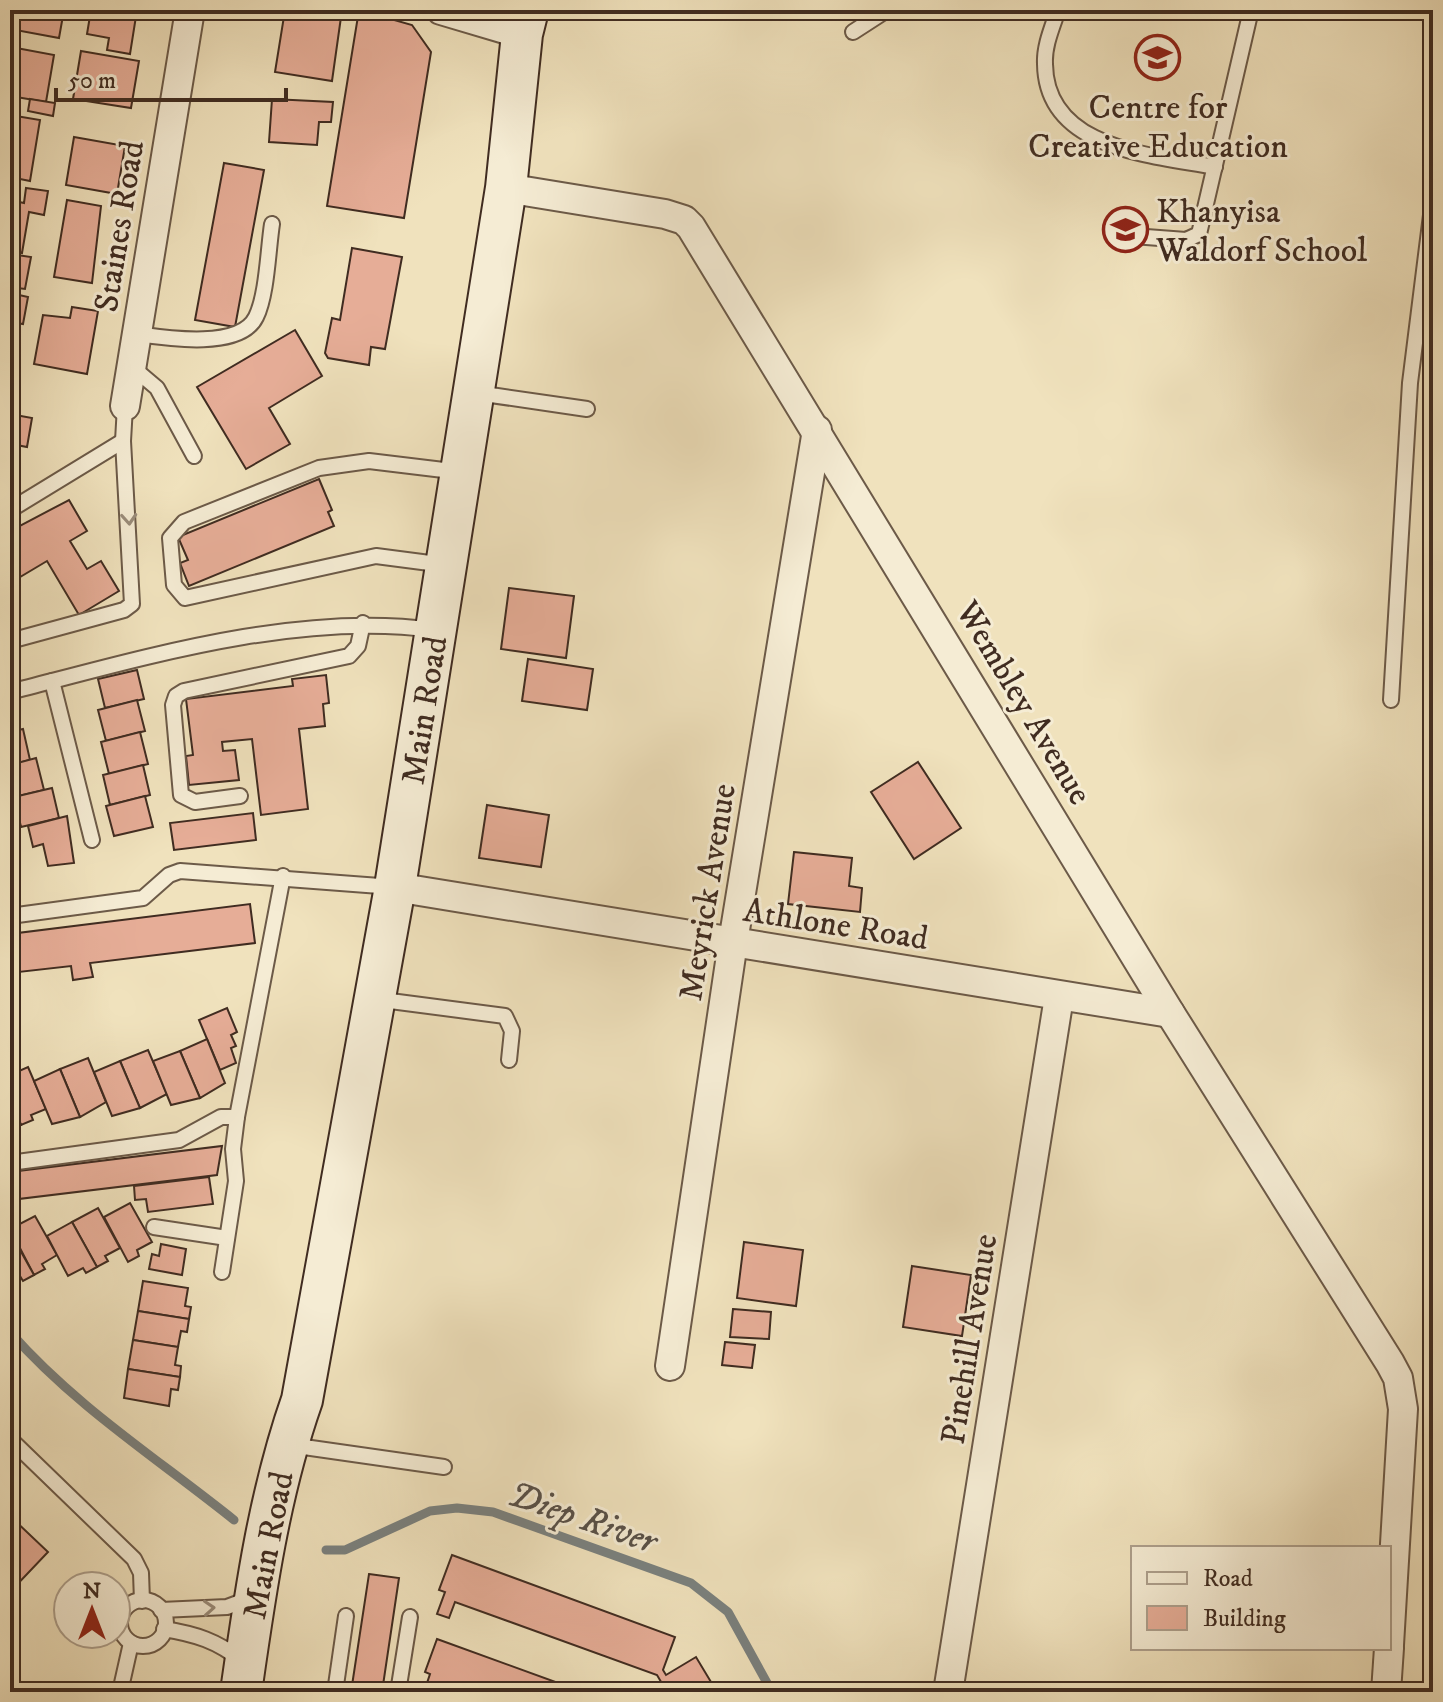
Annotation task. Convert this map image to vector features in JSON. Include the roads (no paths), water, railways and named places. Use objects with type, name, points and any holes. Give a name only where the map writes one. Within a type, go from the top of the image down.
[{"type":"main road","name":"Main Road","points":[[251,1683],[284,1507],[287,1444],[302,1400],[395,887],[506,188],[525,18]]},
{"type":"main road","name":"Main Road","points":[[284,1507],[304,1447],[302,1400]]},
{"type":"main road","name":"Main Road","points":[[251,1683],[255,1597],[275,1563]]},
{"type":"street","name":"Staines Road","points":[[125,406],[190,10]]},
{"type":"street","points":[[441,10],[525,18]]},
{"type":"street","name":"Wembley Avenue","points":[[506,188],[684,220],[817,430],[1170,1013],[1398,1378],[1403,1437],[1391,1616]]},
{"type":"street","name":"Meyrick Avenue","points":[[670,1366],[733,942],[817,430]]},
{"type":"street","name":"Athlone Road","points":[[395,887],[1170,1013]]},
{"type":"street","name":"Pinehill Avenue","points":[[948,1692],[1059,997]]},
{"type":"street","points":[[1386,1692],[1389,1650]]},
{"type":"lane","points":[[853,32],[887,10]]},
{"type":"lane","points":[[1058,10],[1046,47],[1046,80],[1052,97],[1072,123],[1106,146],[1215,167]]},
{"type":"lane","points":[[1133,236],[1195,237],[1201,229],[1251,10]]},
{"type":"lane","points":[[1391,700],[1410,383],[1433,199]]},
{"type":"lane","points":[[137,334],[185,340],[232,335],[250,325],[258,311],[272,224]]},
{"type":"lane","points":[[131,366],[157,388],[194,456]]},
{"type":"lane","points":[[473,392],[587,409]]},
{"type":"lane","points":[[10,641],[124,610],[132,604],[123,441],[125,406]]},
{"type":"lane","points":[[10,510],[123,441]]},
{"type":"lane","points":[[446,565],[376,556],[185,598],[174,585],[170,538],[184,522],[314,469],[369,461],[460,472]]},
{"type":"lane","points":[[240,796],[195,802],[181,795],[173,705],[176,696],[184,691],[349,656],[358,646],[363,623]]},
{"type":"lane","points":[[10,692],[135,660],[286,631],[363,623],[435,631]]},
{"type":"lane","points":[[52,681],[92,840]]},
{"type":"lane","points":[[10,916],[143,898],[152,894],[169,875],[180,871],[283,876],[395,887]]},
{"type":"lane","points":[[222,1272],[236,1181],[233,1149],[237,1117],[283,876]]},
{"type":"lane","points":[[375,999],[505,1016],[512,1031],[509,1060]]},
{"type":"lane","points":[[10,1163],[179,1140],[221,1117],[237,1117]]},
{"type":"lane","points":[[154,1227],[227,1238]]},
{"type":"lane","points":[[10,1439],[134,1559],[141,1573],[142,1601]]},
{"type":"lane","points":[[304,1447],[444,1467]]},
{"type":"lane","points":[[132,1604],[142,1601],[161,1610],[227,1607],[255,1597]]},
{"type":"lane","points":[[132,1643],[153,1643],[164,1629],[161,1610]]},
{"type":"lane","points":[[335,1692],[346,1616]]},
{"type":"lane","points":[[398,1692],[410,1617]]},
{"type":"lane","points":[[164,1629],[206,1638],[226,1647],[251,1683]]},
{"type":"lane","points":[[120,1692],[129,1650]]},
{"type":"waterway","name":"Diep River","points":[[10,1332],[89,1408],[234,1520]]},
{"type":"waterway","name":"Diep River","points":[[326,1550],[345,1550],[430,1511],[457,1508],[493,1512],[691,1583],[728,1612],[772,1692]]},
{"type":"place","name":"Centre for Creative Education","points":[[1158,58]]},
{"type":"place","name":"Khanyisa Waldorf School","points":[[1125,230]]}]
